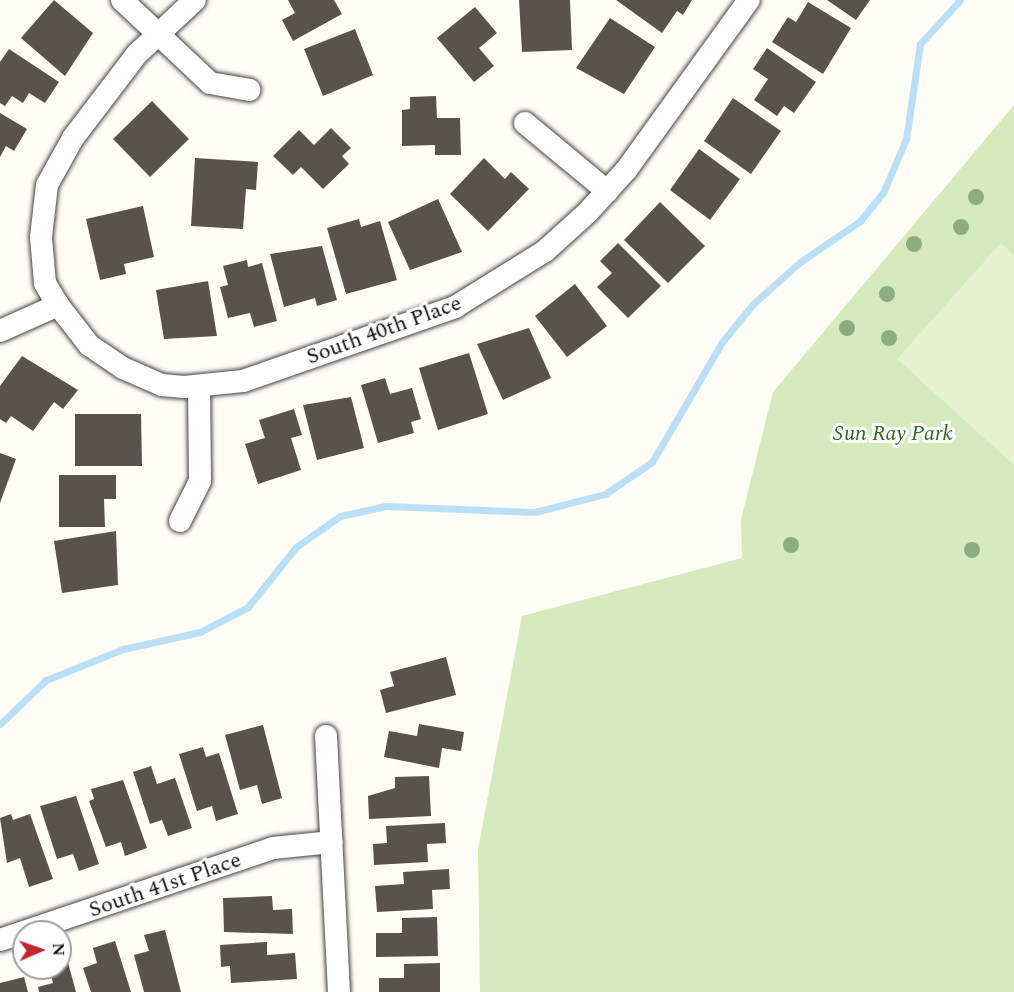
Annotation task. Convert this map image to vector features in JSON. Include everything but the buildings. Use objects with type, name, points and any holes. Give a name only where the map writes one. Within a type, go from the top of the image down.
[{"type":"street","points":[[122,0],[210,83],[249,90]]},
{"type":"street","name":"South 40th Place","points":[[195,0],[159,34],[74,138],[47,185],[41,237],[45,283],[89,345],[123,368],[162,386],[199,387],[243,381],[455,307],[545,251],[607,191],[749,0]]},
{"type":"street","points":[[525,123],[607,191]]},
{"type":"street","points":[[0,331],[58,304]]},
{"type":"street","points":[[180,521],[200,481],[199,387]]},
{"type":"street","points":[[326,736],[339,992]]},
{"type":"street","name":"South 41st Place","points":[[0,940],[273,848],[332,842]]},
{"type":"green space","name":"Sun Ray Park","points":[[1014,105],[1014,992],[480,992],[478,849],[522,616],[742,558],[741,519],[773,392]]},
{"type":"green space","points":[[1001,243],[1014,255],[1014,465],[897,359]]},
{"type":"waterway","points":[[0,724],[46,680],[123,649],[200,632],[248,607],[296,547],[340,516],[386,506],[535,512],[605,494],[652,462],[722,342],[753,304],[800,262],[860,221],[883,193],[906,139],[920,44],[960,0]]}]
